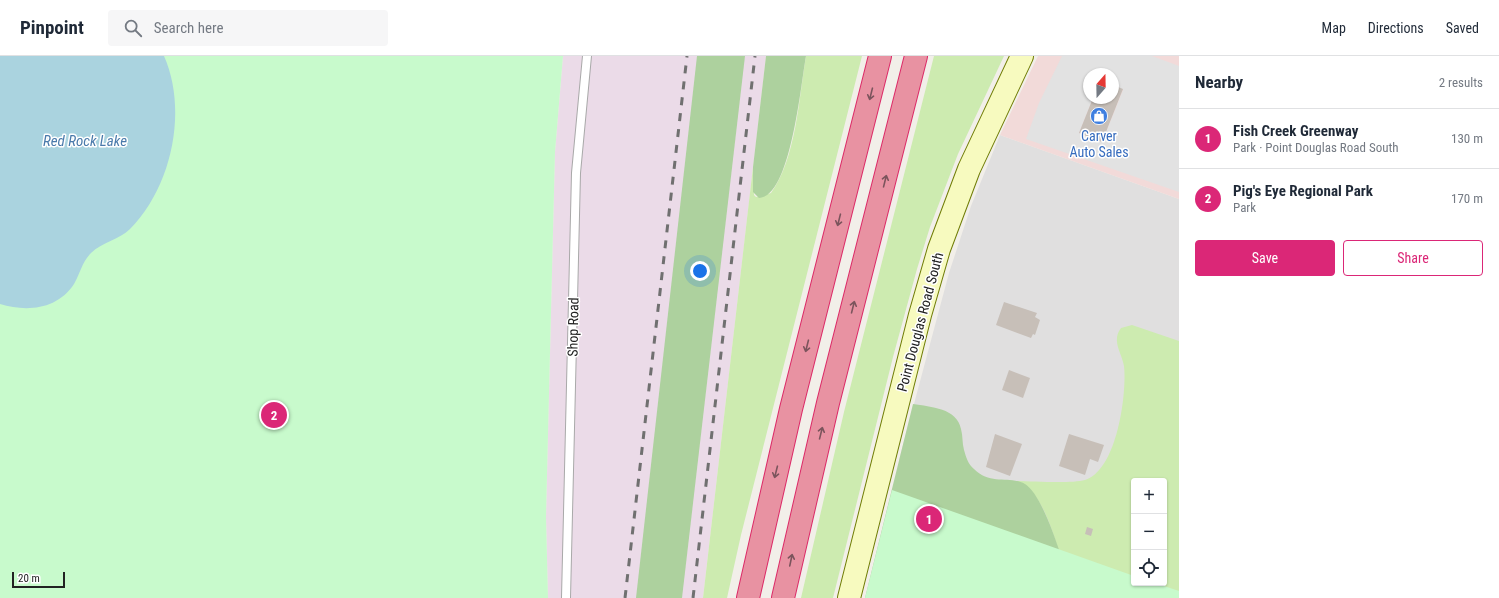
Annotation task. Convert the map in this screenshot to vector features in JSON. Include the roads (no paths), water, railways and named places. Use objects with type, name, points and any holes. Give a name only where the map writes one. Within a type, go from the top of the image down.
[{"type":"highway","points":[[748,598],[791,409],[880,56]]},
{"type":"highway","points":[[783,598],[814,460],[916,56]]},
{"type":"street","name":"Point Douglas Road South","points":[[849,598],[920,315],[939,249],[970,169],[1022,56]]},
{"type":"lane","name":"Shop Road","points":[[566,598],[576,173],[587,56]]},
{"type":"water","name":"Red Rock Lake","points":[[0,56],[164,56],[171,77],[175,100],[175,123],[172,147],[166,170],[145,212],[126,233],[100,246],[91,253],[83,264],[74,284],[67,293],[50,304],[40,307],[20,308],[0,304]]},
{"type":"railway","points":[[625,598],[687,56]]},
{"type":"railway","points":[[693,598],[755,56]]},
{"type":"place","name":"Carver Auto Sales","points":[[1099,116]]},
{"type":"place","name":"Pig's Eye Regional Park","points":[[274,415]]},
{"type":"place","name":"Fish Creek Greenway","points":[[929,519]]}]
